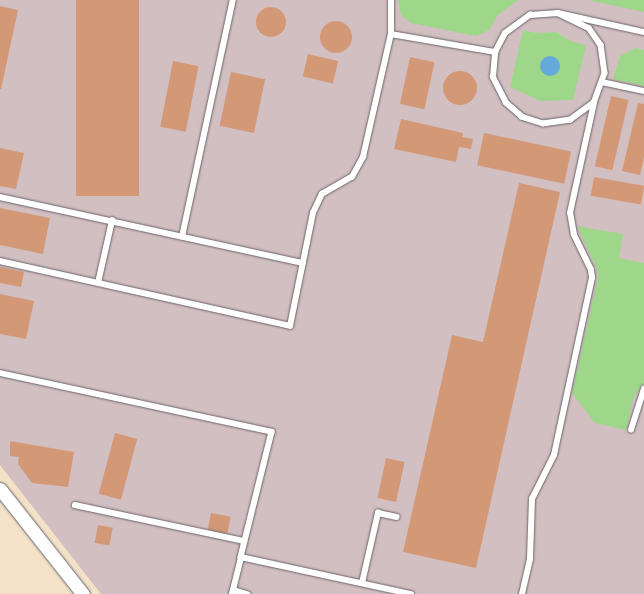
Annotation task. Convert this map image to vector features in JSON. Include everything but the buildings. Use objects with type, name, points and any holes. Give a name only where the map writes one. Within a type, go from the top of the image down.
[{"type":"street","points":[[0,489],[83,594]]},
{"type":"lane","points":[[182,237],[233,0]]},
{"type":"lane","points":[[0,261],[290,326],[313,213],[322,194],[352,177],[363,157],[391,34],[391,0]]},
{"type":"lane","points":[[594,103],[571,120],[543,124],[522,117],[506,104],[494,77],[495,52],[505,33],[530,15],[558,13],[644,32]]},
{"type":"lane","points":[[522,594],[530,559],[532,499],[554,455],[592,278],[591,270],[574,234],[570,213],[594,103],[605,73],[601,45],[589,28],[558,13]]},
{"type":"lane","points":[[391,34],[495,52]]},
{"type":"lane","points":[[602,82],[644,91]]},
{"type":"lane","points":[[0,197],[302,263]]},
{"type":"lane","points":[[98,283],[112,221]]},
{"type":"lane","points":[[0,373],[272,432],[232,592],[246,594]]},
{"type":"lane","points":[[630,430],[644,389]]},
{"type":"lane","points":[[75,505],[244,542]]},
{"type":"lane","points":[[362,583],[378,513],[397,517]]},
{"type":"lane","points":[[241,557],[411,594]]},
{"type":"shaded area","points":[[0,0],[644,0],[644,594],[101,594],[0,465]]},
{"type":"green space","points":[[398,0],[518,0],[498,15],[489,30],[476,36],[411,23],[401,15]]},
{"type":"green space","points":[[588,0],[644,0],[644,12]]},
{"type":"green space","points":[[523,30],[536,33],[556,32],[573,42],[586,45],[573,100],[540,101],[510,87]]},
{"type":"green space","points":[[636,48],[644,50],[644,86],[613,79],[620,56]]},
{"type":"green space","points":[[577,226],[623,234],[619,258],[644,263],[644,383],[634,396],[626,430],[595,423],[572,393],[598,277],[597,269]]},
{"type":"water","points":[[550,56],[557,59],[560,66],[557,73],[550,76],[543,73],[540,66],[543,59]]}]
